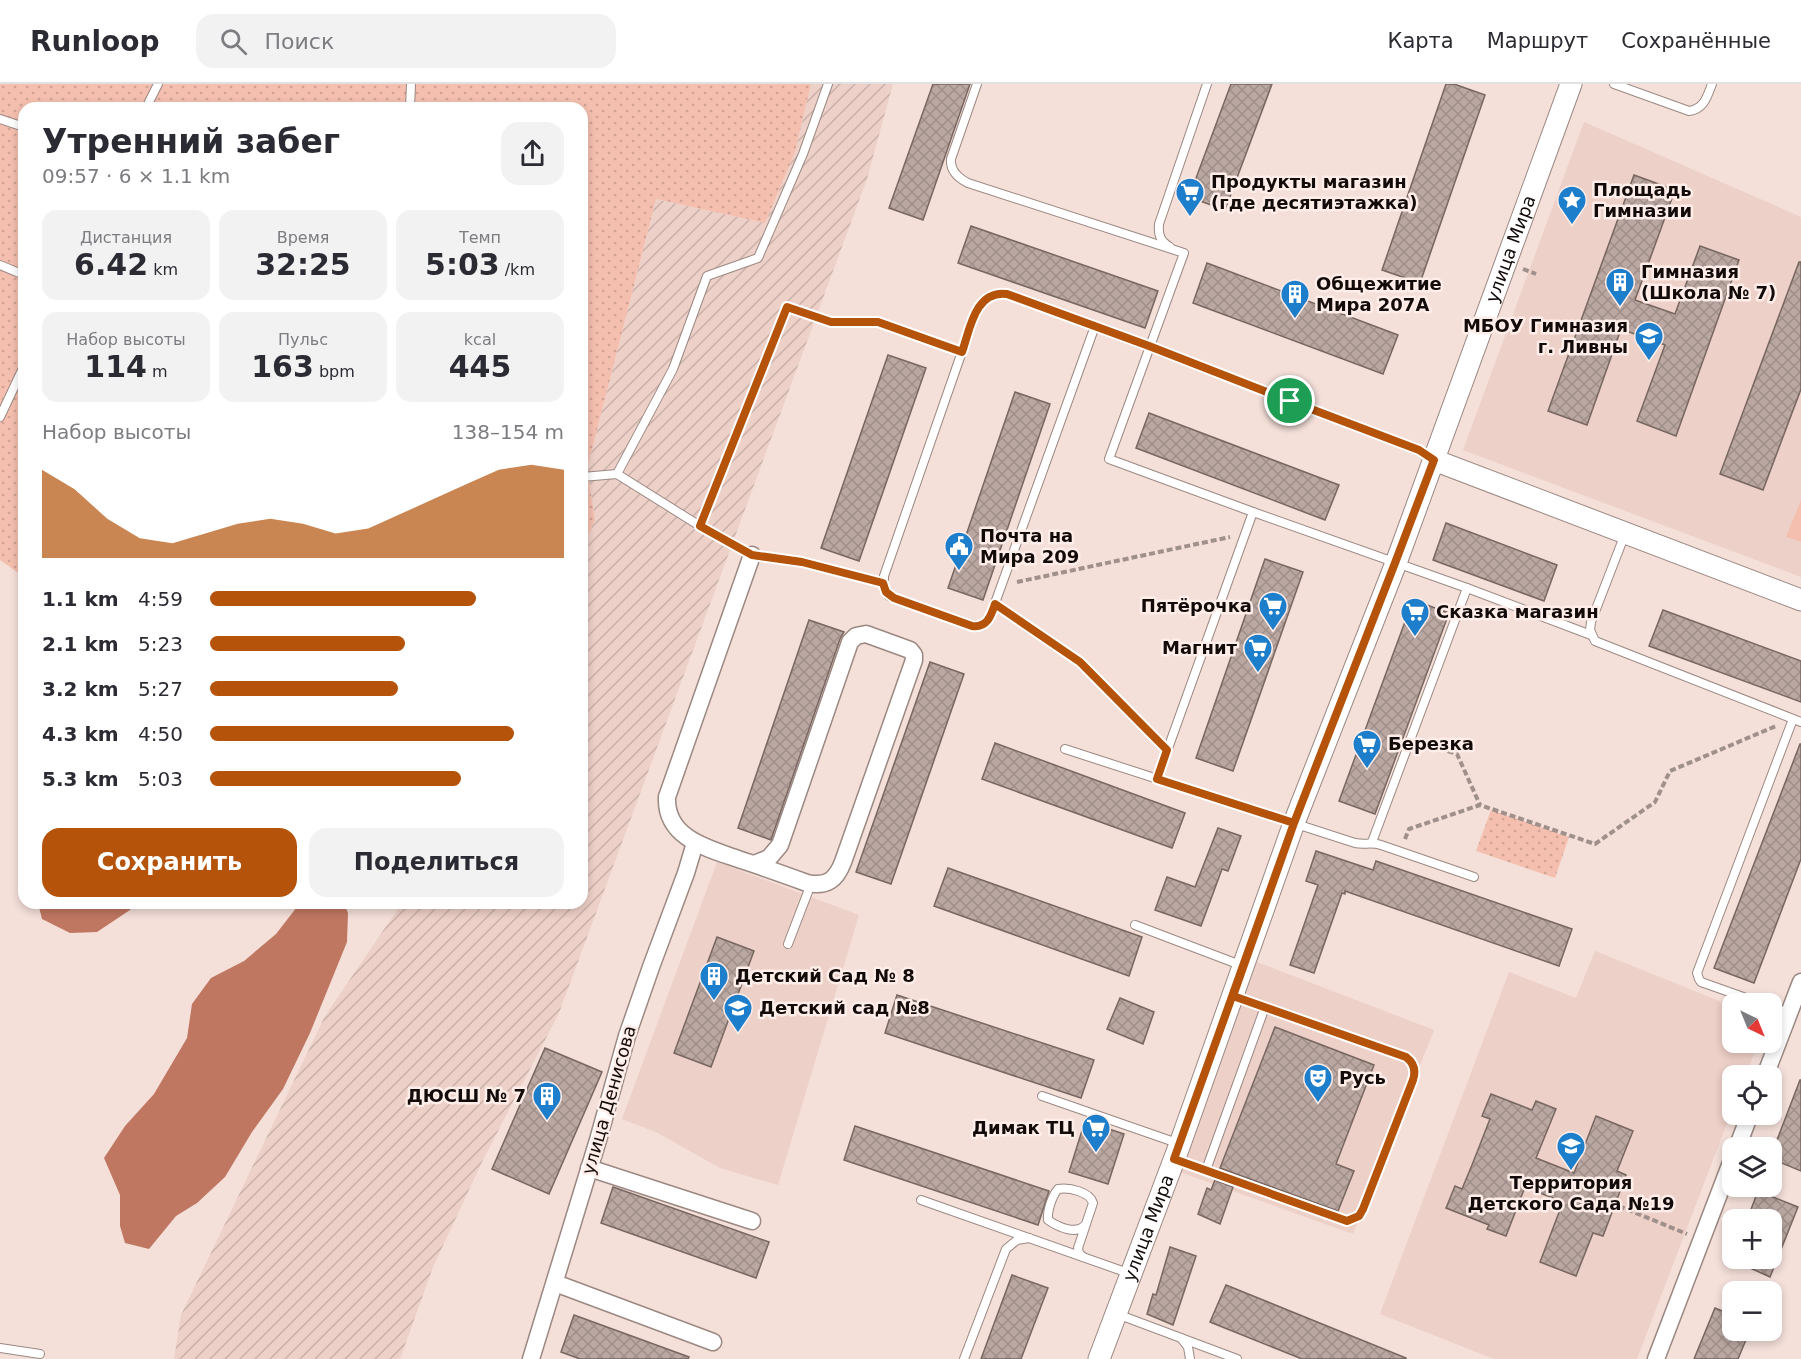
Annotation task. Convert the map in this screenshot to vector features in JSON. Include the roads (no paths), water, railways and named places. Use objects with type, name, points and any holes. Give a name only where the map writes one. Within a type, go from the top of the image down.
[{"type":"street","name":"улица Мира","points":[[1099,1359],[1177,1151],[1294,823],[1434,460],[1571,84]]},
{"type":"street","points":[[1434,460],[1801,600]]},
{"type":"street","points":[[752,555],[667,797],[667,812],[670,818],[683,834],[695,843],[706,849],[754,864],[790,877],[811,884],[826,883],[839,873],[914,664],[914,656],[910,650],[866,634],[856,636],[848,643],[780,845],[778,855],[780,862],[790,877]]},
{"type":"street","name":"улица Денисова","points":[[531,1359],[627,1036],[695,843]]},
{"type":"street","points":[[754,864],[769,858],[780,845]]},
{"type":"street","points":[[1769,1065],[1801,982]]},
{"type":"street","points":[[589,1168],[752,1221]]},
{"type":"street","points":[[1656,1359],[1722,1186]]},
{"type":"street","points":[[555,1283],[713,1342]]},
{"type":"lane","points":[[149,102],[158,84]]},
{"type":"lane","points":[[410,102],[411,84]]},
{"type":"lane","points":[[617,474],[673,369],[707,276],[758,258],[803,154],[828,84]]},
{"type":"lane","points":[[978,84],[951,159],[952,167],[958,177],[968,183],[1184,254],[1109,459],[1592,635]]},
{"type":"lane","points":[[1175,251],[1160,240],[1159,224],[1207,84]]},
{"type":"lane","points":[[1614,84],[1689,111],[1703,104],[1712,84]]},
{"type":"lane","points":[[0,119],[18,125]]},
{"type":"lane","points":[[1133,237],[1150,233],[1159,224]]},
{"type":"lane","points":[[0,266],[18,272]]},
{"type":"lane","points":[[1095,326],[990,617],[986,622],[976,626],[894,598],[886,592],[883,583],[962,352],[980,304],[985,298],[995,294],[1007,294],[1095,326],[1149,346],[1419,450],[1434,460]]},
{"type":"lane","points":[[700,526],[787,307],[831,322],[878,322],[962,352]]},
{"type":"lane","points":[[0,417],[18,379]]},
{"type":"lane","points":[[588,476],[617,474],[700,526],[752,555]]},
{"type":"lane","points":[[1157,779],[1253,512]]},
{"type":"lane","points":[[1626,533],[1592,622],[1590,630],[1595,641],[1797,720],[1697,973],[1701,982],[1732,993]]},
{"type":"lane","points":[[1372,842],[1467,588]]},
{"type":"lane","points":[[1065,749],[1355,843],[1372,842],[1474,877]]},
{"type":"lane","points":[[788,944],[811,884]]},
{"type":"lane","points":[[1135,925],[1243,966]]},
{"type":"lane","points":[[1042,1096],[1177,1151],[1206,1170],[1347,1221],[1355,1219],[1363,1209],[1413,1080],[1415,1070],[1413,1064],[1406,1057],[1233,996]]},
{"type":"lane","points":[[1206,1170],[1265,1007]]},
{"type":"lane","points":[[1782,1010],[1789,1013]]},
{"type":"lane","points":[[1084,1257],[1078,1249],[1093,1203],[1091,1197],[1065,1188],[1058,1189],[1054,1194],[1048,1220],[1076,1231],[1081,1230],[1086,1224]]},
{"type":"lane","points":[[921,1200],[1131,1274]]},
{"type":"lane","points":[[964,1359],[1006,1249],[1017,1240],[1030,1238]]},
{"type":"lane","points":[[1116,1314],[1237,1359]]},
{"type":"lane","points":[[1181,1338],[1186,1344],[1190,1359]]},
{"type":"lane","points":[[0,1348],[40,1354]]},
{"type":"place","name":"Продукты магазин (где десятиэтажка)","points":[[1190,218]]},
{"type":"place","name":"Площадь Гимназии","points":[[1572,226]]},
{"type":"place","name":"Гимназия (Школа № 7)","points":[[1620,308]]},
{"type":"place","name":"Общежитие Мира 207А","points":[[1295,320]]},
{"type":"place","name":"МБОУ Гимназия г. Ливны","points":[[1649,362]]},
{"type":"place","name":"Почта на Мира 209","points":[[959,572]]},
{"type":"place","name":"Пятёрочка","points":[[1273,632]]},
{"type":"place","name":"Сказка магазин","points":[[1415,638]]},
{"type":"place","name":"Магнит","points":[[1258,674]]},
{"type":"place","name":"Березка","points":[[1367,770]]},
{"type":"place","name":"Детский Сад № 8","points":[[714,1002]]},
{"type":"place","name":"Детский сад №8","points":[[738,1034]]},
{"type":"place","name":"Русь","points":[[1318,1104]]},
{"type":"place","name":"ДЮСШ № 7","points":[[547,1122]]},
{"type":"place","name":"Димак ТЦ","points":[[1096,1154]]},
{"type":"place","name":"Территория Детского Сада №19","points":[[1571,1172]]}]
